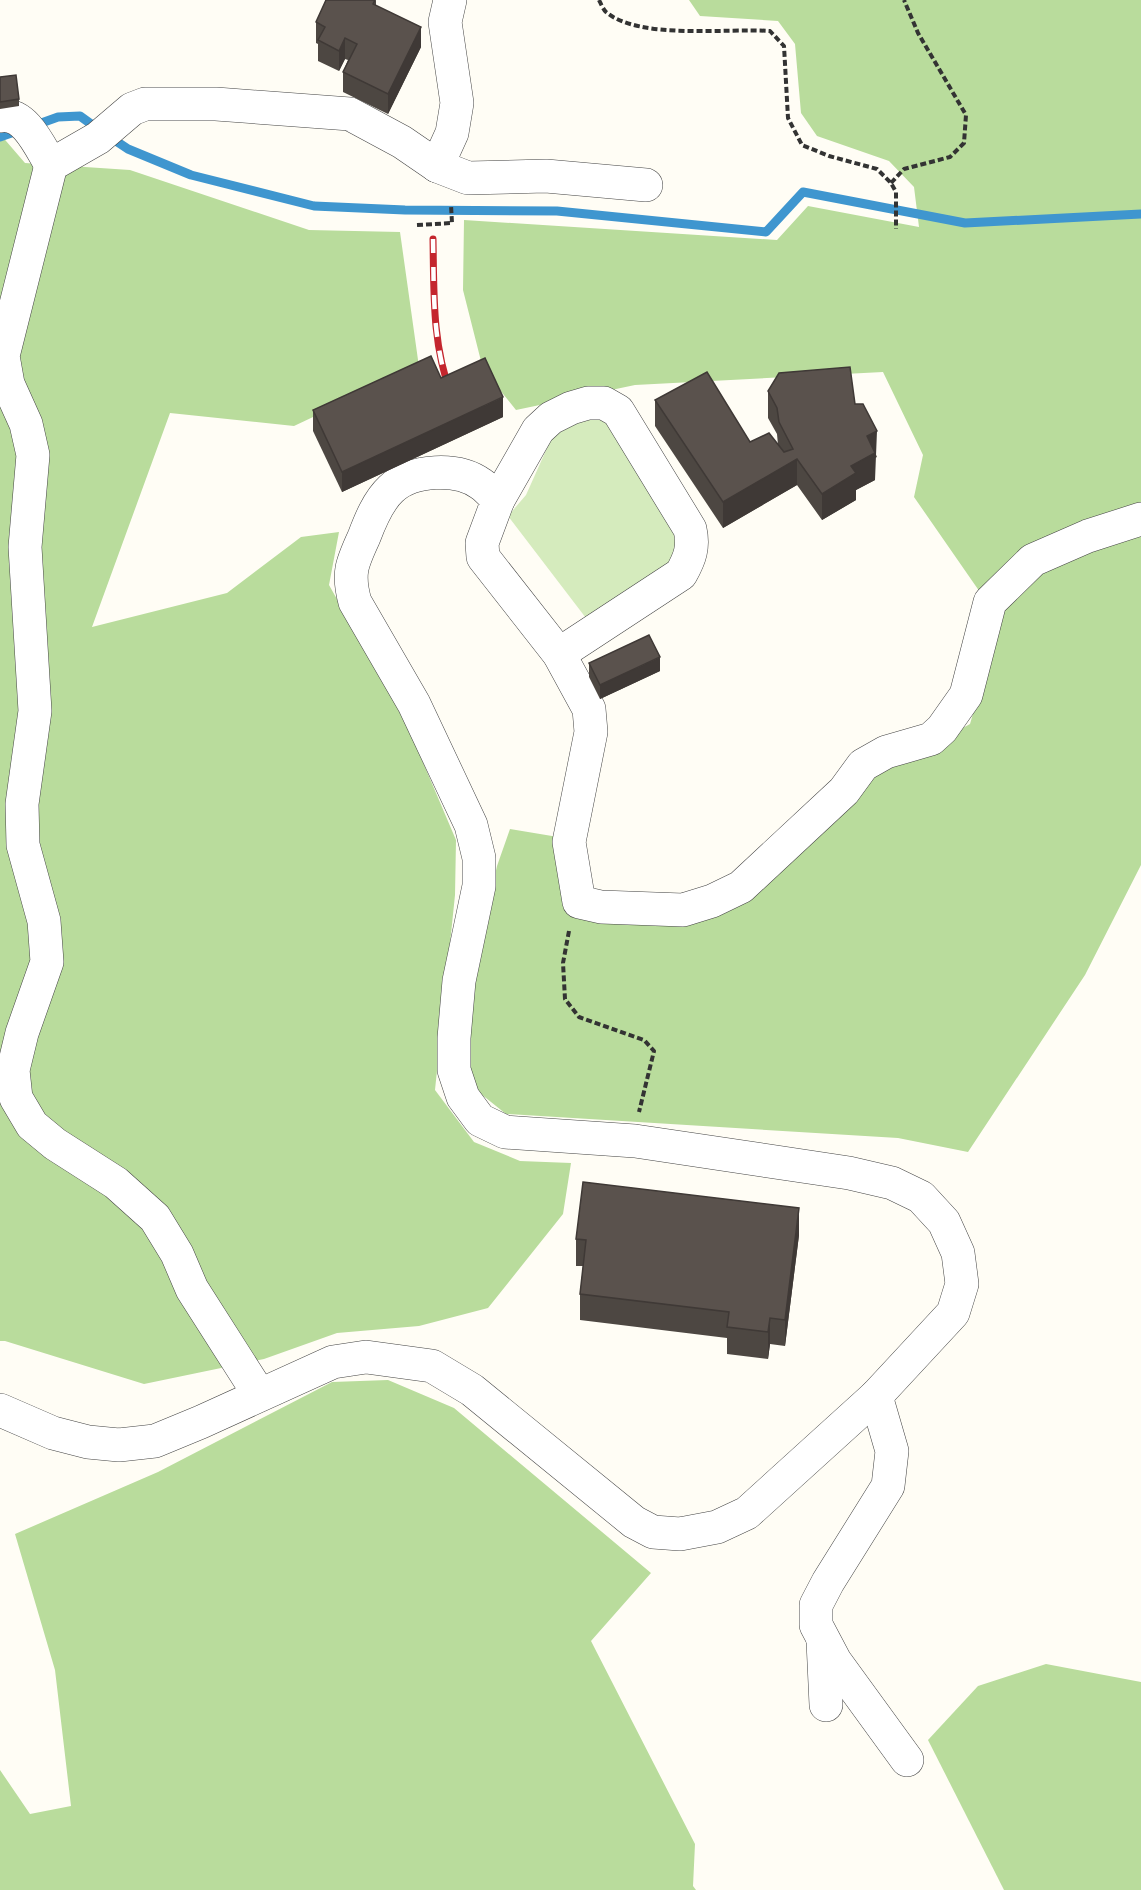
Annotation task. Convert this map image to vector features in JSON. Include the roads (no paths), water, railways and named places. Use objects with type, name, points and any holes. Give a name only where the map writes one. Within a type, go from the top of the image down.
[{"type":"street","points":[[436,166],[452,133],[457,104],[445,22],[450,0]]},
{"type":"street","points":[[51,165],[98,138],[132,109],[145,104],[216,104],[350,114],[402,142],[436,166],[468,178],[546,176],[646,185]]},
{"type":"street","points":[[0,116],[7,114],[17,117],[34,137],[51,165],[3,356],[8,384],[26,424],[33,454],[25,547],[35,711],[22,804],[23,845],[45,921],[46,962],[20,1043],[14,1070],[16,1098],[32,1125],[55,1144],[116,1184],[155,1218],[177,1254],[192,1289],[259,1394]]},
{"type":"street","points":[[559,654],[681,574],[690,558],[693,543],[690,528],[618,411],[604,403],[588,403],[571,408],[551,418],[538,430],[498,500],[482,543],[483,557],[559,654],[589,708],[591,732],[569,842],[579,902],[601,907],[683,910],[712,901],[741,887],[844,791],[863,765],[886,752],[931,739],[942,729],[966,695],[990,602],[1033,560],[1088,536],[1141,519]]},
{"type":"street","points":[[0,1410],[53,1433],[88,1442],[118,1446],[155,1441],[333,1362],[366,1357],[432,1366],[472,1390],[634,1522],[653,1532],[680,1534],[717,1527],[747,1513],[876,1396],[953,1313],[962,1284],[958,1253],[944,1222],[921,1197],[891,1183],[849,1173],[635,1141],[504,1132],[480,1120],[463,1097],[454,1071],[455,1017],[459,981],[479,886],[479,858],[471,825],[419,714],[355,602],[351,587],[351,567],[373,514],[391,489],[413,476],[429,472],[456,475],[480,483],[498,500]]},
{"type":"street","points":[[876,1396],[892,1451],[888,1486],[816,1605],[816,1625],[835,1661],[907,1760]]},
{"type":"street","points":[[822,1636],[826,1705]]},
{"type":"waterway","points":[[33,126],[58,117],[80,116],[98,129]]},
{"type":"waterway","points":[[0,137],[20,130]]},
{"type":"waterway","points":[[110,137],[128,149],[191,175],[314,206],[405,210],[557,211],[766,232],[803,192],[965,223],[1141,214]]},
{"type":"railway","points":[[433,239],[437,337],[451,394]]}]
